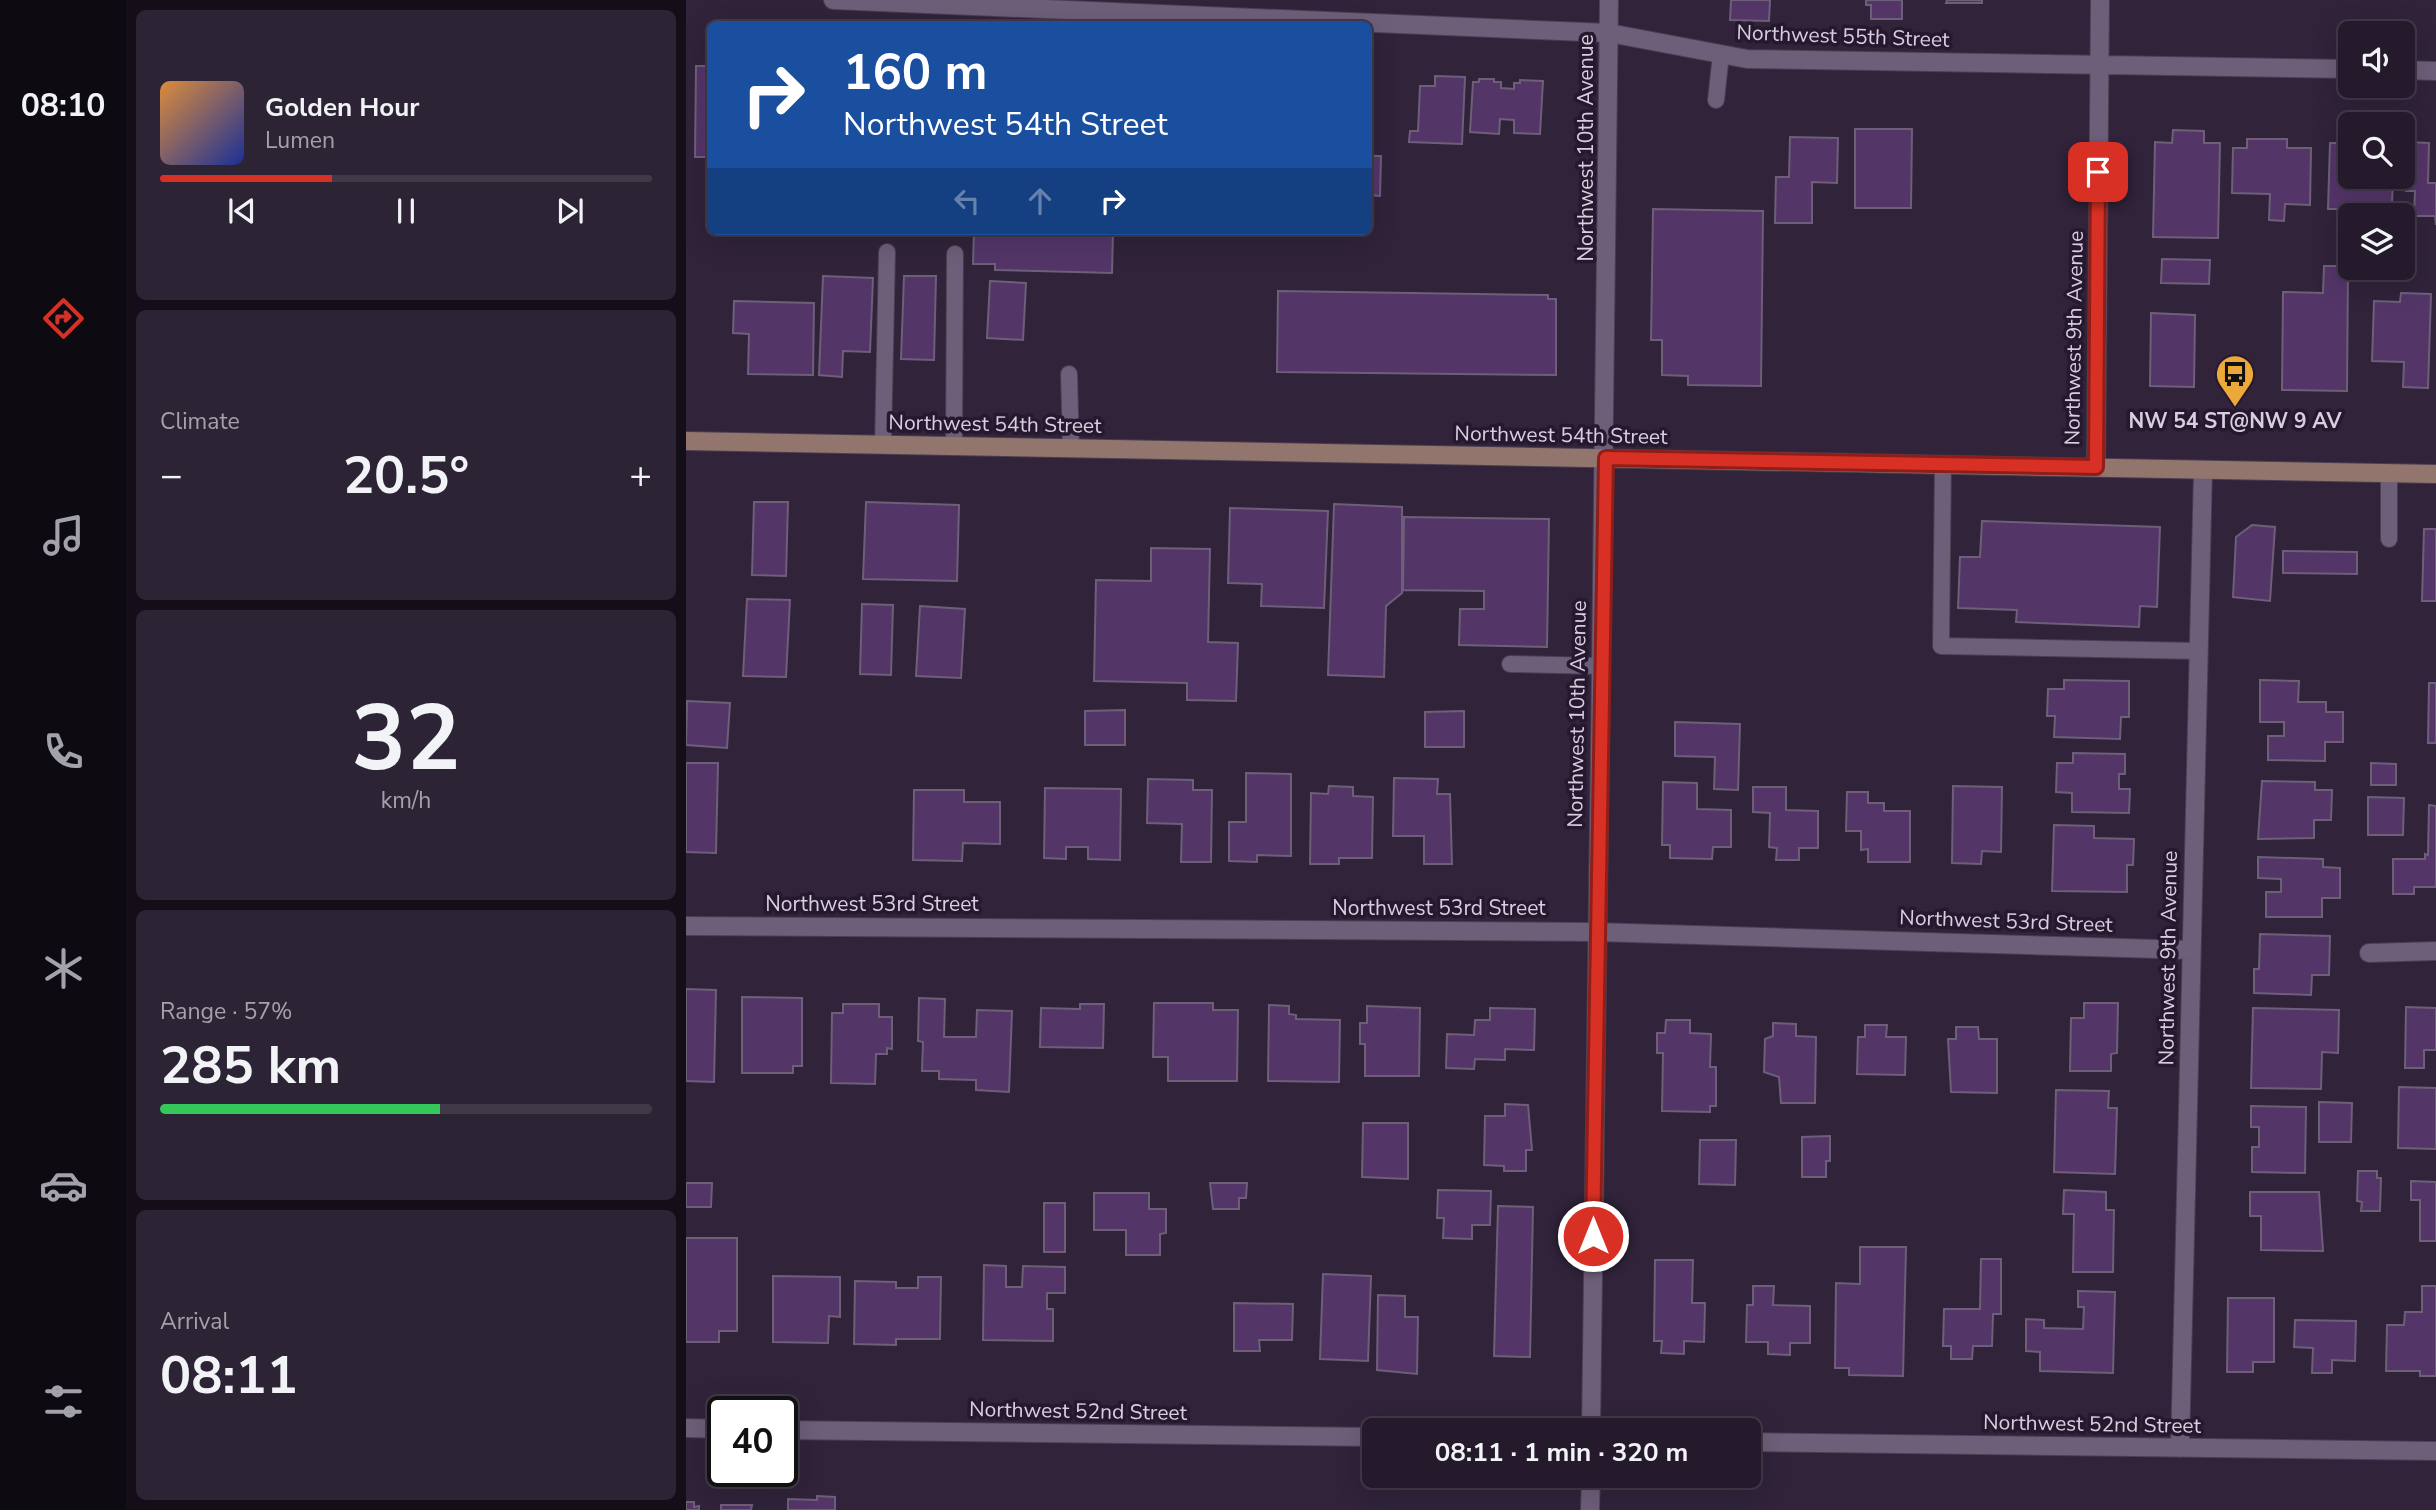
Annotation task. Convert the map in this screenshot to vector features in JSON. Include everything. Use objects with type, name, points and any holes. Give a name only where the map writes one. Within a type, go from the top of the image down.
[{"type":"main road","name":"Northwest 54th Street","points":[[686,442],[2436,474]]},
{"type":"street","name":"Northwest 55th Street","points":[[833,0],[1327,21]]},
{"type":"street","name":"Northwest 10th Avenue","points":[[1591,1418],[1596,932],[1606,458],[1609,0]]},
{"type":"street","name":"Northwest 9th Avenue","points":[[2096,467],[2100,0]]},
{"type":"street","name":"Northwest 55th Street","points":[[1372,23],[1609,33],[1747,59],[2338,69]]},
{"type":"street","points":[[2415,70],[2436,71]]},
{"type":"street","name":"Northwest 9th Avenue","points":[[2180,1448],[2203,470]]},
{"type":"street","name":"Northwest 53rd Street","points":[[686,926],[1596,932],[2191,950]]},
{"type":"street","points":[[2369,953],[2436,951]]},
{"type":"street","points":[[686,1428],[707,1429]]},
{"type":"street","name":"Northwest 52nd Street","points":[[798,1430],[1362,1437]]},
{"type":"street","name":"Northwest 52nd Street","points":[[1761,1442],[2436,1451]]},
{"type":"street","points":[[1590,1510],[1591,1488]]},
{"type":"lane","points":[[1716,100],[1721,54]]},
{"type":"lane","points":[[883,445],[887,252]]},
{"type":"lane","points":[[954,446],[955,254]]},
{"type":"lane","points":[[1069,374],[1071,449]]},
{"type":"lane","points":[[1943,464],[1941,646],[2199,651]]},
{"type":"lane","points":[[2389,473],[2389,539]]},
{"type":"lane","points":[[1510,664],[1601,666]]},
{"type":"building","points":[[1731,0],[1770,0],[1769,21],[1730,20]]},
{"type":"building","points":[[1866,0],[1902,0],[1902,19],[1871,19],[1871,5],[1866,5]]},
{"type":"building","points":[[1947,0],[1982,0],[1982,3],[1946,3]]},
{"type":"building","points":[[696,66],[707,66],[707,157],[695,157]]},
{"type":"building","points":[[1435,76],[1465,77],[1462,144],[1409,142],[1410,131],[1418,131],[1420,86],[1435,86]]},
{"type":"building","points":[[1479,79],[1494,79],[1494,82],[1501,82],[1501,88],[1514,89],[1514,83],[1520,83],[1520,80],[1543,81],[1540,134],[1514,133],[1514,120],[1500,119],[1499,134],[1470,132],[1473,82],[1479,82]]},
{"type":"building","points":[[1855,129],[1912,129],[1911,208],[1855,208]]},
{"type":"building","points":[[2173,130],[2204,131],[2204,143],[2220,143],[2218,238],[2153,237],[2155,142],[2172,143]]},
{"type":"building","points":[[1790,137],[1838,138],[1837,183],[1812,182],[1812,223],[1775,223],[1776,177],[1789,177]]},
{"type":"building","points":[[2247,139],[2287,139],[2287,148],[2311,148],[2310,205],[2285,204],[2284,221],[2269,220],[2270,194],[2232,193],[2233,148],[2247,148]]},
{"type":"building","points":[[2415,142],[2429,143],[2428,183],[2436,183],[2436,225],[2435,216],[2415,216],[2415,191],[2406,191],[2415,189]]},
{"type":"building","points":[[2330,143],[2338,143],[2338,189],[2393,189],[2392,203],[2338,203],[2338,209],[2328,209]]},
{"type":"building","points":[[1372,156],[1381,156],[1380,196],[1372,195]]},
{"type":"building","points":[[1653,209],[1763,211],[1761,386],[1688,385],[1688,376],[1662,375],[1662,340],[1651,340]]},
{"type":"building","points":[[974,235],[1113,235],[1112,273],[995,270],[995,264],[973,264]]},
{"type":"building","points":[[2162,259],[2210,260],[2209,284],[2161,283]]},
{"type":"building","points":[[2324,266],[2338,266],[2338,280],[2348,280],[2347,391],[2282,390],[2283,292],[2323,293]]},
{"type":"building","points":[[823,276],[873,278],[870,352],[843,351],[842,377],[819,375]]},
{"type":"building","points":[[904,276],[936,276],[934,360],[901,359]]},
{"type":"building","points":[[990,281],[1026,283],[1023,340],[987,338]]},
{"type":"building","points":[[1278,291],[1548,295],[1548,299],[1556,299],[1556,375],[1277,372]]},
{"type":"building","points":[[2401,293],[2431,294],[2428,388],[2403,387],[2404,362],[2372,361],[2374,301],[2400,302]]},
{"type":"building","points":[[734,301],[814,303],[813,375],[748,374],[749,334],[733,333]]},
{"type":"building","points":[[2151,313],[2195,315],[2194,387],[2150,386]]},
{"type":"building","points":[[754,502],[788,502],[786,576],[752,575]]},
{"type":"building","points":[[866,502],[959,505],[957,581],[863,579]]},
{"type":"building","points":[[1334,504],[1402,507],[1402,593],[1386,606],[1384,677],[1328,675]]},
{"type":"building","points":[[1230,508],[1328,511],[1324,608],[1261,606],[1262,584],[1228,583]]},
{"type":"building","points":[[1404,517],[1549,519],[1547,647],[1459,645],[1460,609],[1484,609],[1484,591],[1403,590]]},
{"type":"building","points":[[1982,521],[2160,527],[2157,607],[2140,606],[2139,627],[2016,622],[2017,610],[1958,608],[1960,557],[1980,557]]},
{"type":"building","points":[[2252,525],[2275,527],[2270,601],[2233,597],[2236,537]]},
{"type":"building","points":[[2424,529],[2436,529],[2436,601],[2422,601]]},
{"type":"building","points":[[1151,548],[1210,549],[1208,642],[1238,643],[1236,701],[1187,700],[1187,683],[1094,681],[1096,580],[1151,581]]},
{"type":"building","points":[[2283,551],[2357,552],[2357,574],[2283,573]]},
{"type":"building","points":[[747,599],[790,600],[786,677],[743,676]]},
{"type":"building","points":[[862,604],[893,605],[891,675],[860,674]]},
{"type":"building","points":[[920,606],[965,609],[961,678],[916,676]]},
{"type":"building","points":[[2064,680],[2129,681],[2129,717],[2121,717],[2120,739],[2054,737],[2055,716],[2047,716],[2048,689],[2064,689]]},
{"type":"building","points":[[2260,680],[2299,681],[2298,702],[2326,702],[2326,712],[2343,712],[2343,742],[2325,742],[2325,761],[2268,760],[2268,736],[2284,736],[2284,722],[2260,722]]},
{"type":"building","points":[[2429,683],[2436,683],[2436,743],[2428,743]]},
{"type":"building","points":[[687,701],[730,703],[727,748],[686,745]]},
{"type":"building","points":[[1125,710],[1125,745],[1085,745],[1085,711]]},
{"type":"building","points":[[1464,711],[1464,747],[1425,747],[1425,712]]},
{"type":"building","points":[[1675,722],[1740,724],[1738,790],[1714,789],[1715,757],[1675,756]]},
{"type":"building","points":[[2073,753],[2125,754],[2125,774],[2119,774],[2119,789],[2130,789],[2129,813],[2072,812],[2072,793],[2056,792],[2057,763],[2073,763]]},
{"type":"building","points":[[686,763],[718,763],[716,853],[686,852]]},
{"type":"building","points":[[2371,763],[2396,764],[2396,785],[2371,785]]},
{"type":"building","points":[[1246,773],[1291,774],[1291,856],[1257,855],[1257,862],[1229,861],[1229,822],[1246,822]]},
{"type":"building","points":[[1394,778],[1438,779],[1437,794],[1450,794],[1452,864],[1424,864],[1424,836],[1393,836]]},
{"type":"building","points":[[1148,779],[1193,780],[1193,790],[1212,790],[1211,862],[1181,862],[1182,824],[1147,823]]},
{"type":"building","points":[[2262,781],[2315,782],[2315,790],[2332,790],[2331,820],[2314,820],[2314,838],[2258,839]]},
{"type":"building","points":[[1663,782],[1697,783],[1697,809],[1731,810],[1731,847],[1713,847],[1712,859],[1670,858],[1670,845],[1662,845]]},
{"type":"building","points":[[1329,786],[1353,787],[1353,796],[1373,797],[1372,858],[1339,858],[1339,864],[1310,864],[1311,793],[1328,794]]},
{"type":"building","points":[[1953,786],[2002,787],[2001,852],[1982,851],[1981,864],[1952,863]]},
{"type":"building","points":[[1753,787],[1786,787],[1786,810],[1818,811],[1818,848],[1799,848],[1799,860],[1776,860],[1777,848],[1769,847],[1770,813],[1753,812]]},
{"type":"building","points":[[1045,788],[1121,789],[1120,860],[1088,859],[1088,847],[1066,847],[1066,859],[1044,858]]},
{"type":"building","points":[[914,790],[964,790],[964,802],[1000,802],[1000,844],[963,843],[962,861],[913,860]]},
{"type":"building","points":[[1847,792],[1868,792],[1868,803],[1884,803],[1884,811],[1910,811],[1910,862],[1868,862],[1868,849],[1861,850],[1861,831],[1846,831]]},
{"type":"building","points":[[2368,797],[2404,798],[2403,835],[2368,835]]},
{"type":"building","points":[[2429,805],[2436,806],[2436,887],[2414,887],[2414,894],[2393,894],[2393,859],[2425,859],[2425,854],[2428,855]]},
{"type":"building","points":[[2054,825],[2094,826],[2094,838],[2134,839],[2133,865],[2127,865],[2127,892],[2052,891]]},
{"type":"building","points":[[2258,857],[2323,859],[2323,867],[2340,868],[2340,898],[2322,898],[2322,917],[2266,917],[2266,892],[2281,892],[2281,879],[2258,878]]},
{"type":"building","points":[[2260,934],[2330,936],[2329,975],[2312,975],[2311,995],[2254,993],[2254,969],[2259,969]]},
{"type":"building","points":[[686,989],[716,990],[714,1082],[686,1081]]},
{"type":"building","points":[[742,997],[802,998],[802,1066],[793,1066],[793,1073],[742,1073]]},
{"type":"building","points":[[919,998],[945,999],[944,1037],[976,1037],[977,1010],[1012,1011],[1009,1092],[976,1090],[976,1080],[939,1079],[939,1071],[922,1071],[923,1042],[918,1041]]},
{"type":"building","points":[[1154,1003],[1213,1003],[1213,1010],[1238,1010],[1237,1081],[1168,1081],[1168,1057],[1153,1057]]},
{"type":"building","points":[[2084,1003],[2118,1003],[2117,1053],[2111,1054],[2111,1071],[2070,1071],[2071,1018],[2084,1018]]},
{"type":"building","points":[[843,1004],[879,1004],[879,1017],[892,1017],[892,1049],[887,1048],[887,1054],[876,1054],[875,1084],[831,1083],[832,1013],[843,1013]]},
{"type":"building","points":[[1080,1004],[1104,1004],[1103,1048],[1040,1047],[1041,1008],[1080,1009]]},
{"type":"building","points":[[1269,1005],[1289,1006],[1289,1014],[1296,1015],[1296,1019],[1340,1020],[1339,1082],[1268,1081]]},
{"type":"building","points":[[1367,1006],[1420,1008],[1419,1076],[1365,1076],[1365,1044],[1360,1044],[1360,1023],[1367,1023]]},
{"type":"building","points":[[2406,1007],[2436,1008],[2436,1050],[2424,1050],[2424,1068],[2405,1068]]},
{"type":"building","points":[[1490,1008],[1535,1009],[1534,1050],[1505,1049],[1505,1060],[1475,1059],[1474,1069],[1446,1068],[1447,1034],[1474,1035],[1475,1020],[1490,1020]]},
{"type":"building","points":[[2253,1008],[2339,1010],[2338,1053],[2322,1052],[2321,1089],[2251,1088]]},
{"type":"building","points":[[1666,1020],[1690,1020],[1690,1033],[1711,1034],[1710,1067],[1716,1067],[1716,1106],[1710,1106],[1710,1112],[1662,1111],[1663,1053],[1657,1053],[1657,1033],[1665,1033]]},
{"type":"building","points":[[1773,1023],[1796,1024],[1796,1036],[1816,1037],[1815,1103],[1781,1103],[1779,1077],[1764,1072],[1765,1039],[1773,1036]]},
{"type":"building","points":[[1865,1025],[1887,1025],[1886,1037],[1906,1037],[1905,1075],[1857,1074],[1858,1037],[1865,1037]]},
{"type":"building","points":[[1956,1027],[1978,1027],[1979,1039],[1997,1039],[1997,1093],[1951,1092],[1948,1039],[1956,1039]]},
{"type":"building","points":[[2399,1087],[2436,1088],[2436,1149],[2398,1148]]},
{"type":"building","points":[[2056,1090],[2109,1091],[2108,1108],[2117,1108],[2115,1174],[2054,1172]]},
{"type":"building","points":[[2319,1102],[2352,1103],[2351,1142],[2319,1142]]},
{"type":"building","points":[[1505,1104],[1528,1105],[1532,1150],[1526,1150],[1526,1171],[1504,1171],[1504,1166],[1484,1165],[1485,1116],[1505,1116]]},
{"type":"building","points":[[2251,1106],[2306,1107],[2305,1173],[2252,1172],[2252,1147],[2259,1147],[2259,1127],[2251,1127]]},
{"type":"building","points":[[1363,1123],[1408,1123],[1408,1179],[1362,1177]]},
{"type":"building","points":[[1830,1136],[1830,1161],[1826,1161],[1826,1177],[1802,1177],[1802,1137]]},
{"type":"building","points":[[1700,1140],[1736,1140],[1735,1185],[1699,1184]]},
{"type":"building","points":[[2358,1171],[2377,1171],[2377,1178],[2381,1178],[2380,1211],[2361,1211],[2362,1202],[2357,1201]]},
{"type":"building","points":[[2411,1181],[2436,1182],[2436,1241],[2420,1241],[2420,1200],[2411,1200]]},
{"type":"building","points":[[686,1183],[712,1183],[711,1207],[686,1207]]},
{"type":"building","points":[[1210,1183],[1247,1183],[1246,1198],[1239,1198],[1239,1209],[1213,1209]]},
{"type":"building","points":[[1438,1190],[1491,1191],[1490,1225],[1472,1225],[1472,1239],[1443,1238],[1444,1218],[1437,1218]]},
{"type":"building","points":[[2064,1190],[2106,1192],[2106,1210],[2114,1210],[2113,1272],[2073,1272],[2074,1214],[2063,1214]]},
{"type":"building","points":[[2250,1192],[2319,1192],[2323,1251],[2261,1250],[2261,1216],[2250,1216]]},
{"type":"building","points":[[1094,1193],[1149,1193],[1149,1209],[1166,1209],[1166,1233],[1160,1234],[1160,1255],[1126,1255],[1126,1230],[1094,1230]]},
{"type":"building","points":[[1044,1203],[1065,1203],[1065,1252],[1044,1252]]},
{"type":"building","points":[[1498,1206],[1533,1207],[1530,1357],[1494,1356]]},
{"type":"building","points":[[686,1238],[737,1238],[737,1331],[719,1331],[719,1342],[686,1342]]},
{"type":"building","points":[[1860,1247],[1906,1247],[1903,1376],[1849,1375],[1849,1368],[1835,1368],[1836,1283],[1860,1284]]},
{"type":"building","points":[[1981,1259],[2001,1259],[2001,1314],[1993,1314],[1992,1346],[1973,1346],[1972,1359],[1951,1359],[1951,1346],[1943,1346],[1944,1309],[1980,1309]]},
{"type":"building","points":[[1655,1260],[1693,1260],[1692,1303],[1705,1303],[1704,1342],[1684,1341],[1684,1354],[1661,1353],[1662,1341],[1654,1341]]},
{"type":"building","points":[[984,1265],[1006,1266],[1006,1287],[1022,1287],[1023,1266],[1065,1267],[1065,1293],[1047,1293],[1047,1309],[1053,1309],[1053,1341],[983,1340]]},
{"type":"building","points":[[1323,1274],[1371,1276],[1368,1361],[1320,1359]]},
{"type":"building","points":[[773,1276],[840,1277],[840,1317],[829,1316],[828,1343],[773,1342]]},
{"type":"building","points":[[918,1277],[941,1277],[940,1339],[896,1339],[896,1345],[854,1344],[855,1281],[896,1282],[896,1288],[918,1288]]},
{"type":"building","points":[[1753,1286],[1774,1286],[1773,1305],[1810,1306],[1810,1343],[1790,1343],[1790,1355],[1768,1354],[1768,1342],[1746,1342],[1747,1305],[1753,1305]]},
{"type":"building","points":[[2422,1286],[2436,1286],[2436,1376],[2420,1376],[2420,1371],[2386,1371],[2387,1325],[2404,1325],[2405,1312],[2422,1312]]},
{"type":"building","points":[[2078,1291],[2115,1292],[2113,1373],[2040,1371],[2040,1352],[2026,1351],[2026,1319],[2044,1320],[2044,1328],[2083,1329],[2084,1307],[2078,1307]]},
{"type":"building","points":[[1378,1295],[1405,1296],[1405,1317],[1418,1317],[1417,1374],[1377,1370]]},
{"type":"building","points":[[2228,1298],[2274,1298],[2274,1362],[2253,1362],[2253,1372],[2227,1372]]},
{"type":"building","points":[[1234,1303],[1293,1304],[1292,1340],[1259,1340],[1260,1351],[1234,1351]]},
{"type":"building","points":[[2295,1320],[2356,1321],[2355,1361],[2332,1360],[2332,1373],[2312,1373],[2313,1348],[2294,1347]]},
{"type":"building","points":[[817,1496],[835,1497],[835,1510],[788,1510],[788,1499],[817,1500]]},
{"type":"building","points":[[686,1502],[694,1502],[694,1507],[699,1506],[699,1510],[686,1510]]},
{"type":"building","points":[[721,1505],[752,1505],[751,1510],[721,1510]]},
{"type":"place","name":"NW 54 ST@NW 9 AV","points":[[2235,408]]},
{"type":"route","points":[[1593,1236],[1606,458],[2096,467],[2098,172]]}]
